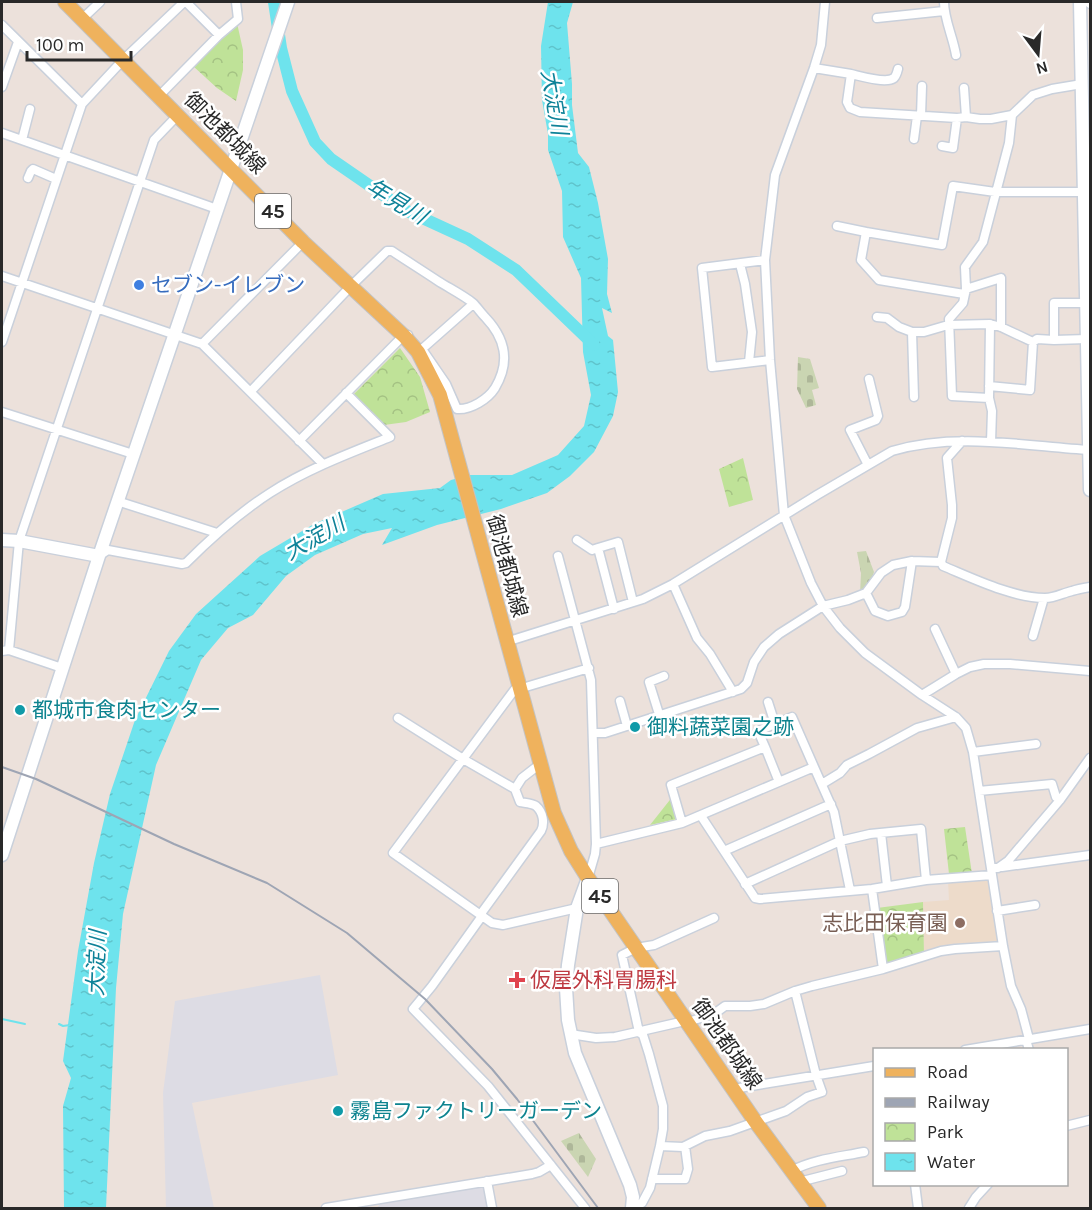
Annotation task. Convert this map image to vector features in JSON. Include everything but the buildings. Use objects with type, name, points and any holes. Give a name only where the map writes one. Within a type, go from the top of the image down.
[{"type":"main road","name":"御池都城線","points":[[65,2],[303,242],[404,335],[417,352],[440,395],[506,642],[554,813],[563,837],[588,878],[685,1021],[819,1209]]},
{"type":"street","points":[[82,19],[100,2]]},
{"type":"street","points":[[2,342],[82,104],[123,60],[185,2],[219,35]]},
{"type":"street","points":[[159,96],[219,35],[238,19],[236,2]]},
{"type":"street","points":[[2,855],[117,501],[288,2]]},
{"type":"street","points":[[825,2],[821,45],[775,175],[765,260],[770,360],[784,515],[811,583],[840,628],[865,653],[956,717],[966,728],[973,752],[1003,946],[1011,986],[1021,1009],[1029,1038],[1028,1048]]},
{"type":"street","points":[[1080,2],[1082,84],[1087,111],[1088,271],[1086,303],[1090,490]]},
{"type":"street","points":[[877,18],[944,6],[956,55]]},
{"type":"street","points":[[2,25],[82,104]]},
{"type":"street","points":[[2,87],[18,42]]},
{"type":"street","points":[[814,68],[884,80],[896,76],[898,69]]},
{"type":"street","points":[[851,74],[847,102],[850,108],[860,112],[962,118],[991,119],[1012,115],[1033,95],[1052,88],[1082,84]]},
{"type":"street","points":[[914,140],[922,86]]},
{"type":"street","points":[[942,146],[953,148],[962,118],[964,88]]},
{"type":"street","points":[[22,140],[30,109]]},
{"type":"street","points":[[63,668],[5,650],[19,541],[154,140],[178,115]]},
{"type":"street","points":[[989,398],[952,396],[948,319],[963,303],[965,267],[983,242],[1009,143],[1012,115]]},
{"type":"street","points":[[2,133],[217,209]]},
{"type":"street","points":[[28,178],[33,169],[56,179]]},
{"type":"street","points":[[837,226],[942,244],[953,186],[995,192],[1086,186]]},
{"type":"street","points":[[866,231],[861,260],[879,280],[965,291],[1001,278],[1001,327]]},
{"type":"street","points":[[202,344],[303,242]]},
{"type":"street","points":[[250,391],[387,251],[392,251],[473,304],[496,329],[503,344],[505,360],[495,389],[484,400],[470,407],[457,409],[446,384],[423,349],[411,335],[404,335],[299,441]]},
{"type":"street","points":[[765,260],[702,268],[712,367],[770,360]]},
{"type":"street","points":[[740,264],[752,332],[749,362]]},
{"type":"street","points":[[2,276],[202,344],[322,464]]},
{"type":"street","points":[[1054,340],[1054,303],[1086,303]]},
{"type":"street","points":[[423,349],[473,304]]},
{"type":"street","points":[[877,317],[886,318],[912,332],[924,332],[948,325],[990,324],[1033,342]]},
{"type":"street","points":[[990,324],[991,442]]},
{"type":"street","points":[[912,332],[914,397]]},
{"type":"street","points":[[1033,342],[1037,339],[1087,339]]},
{"type":"street","points":[[989,386],[1030,390],[1033,342]]},
{"type":"street","points":[[868,465],[850,430],[876,420],[878,416],[870,379]]},
{"type":"street","points":[[2,540],[99,556],[108,550],[186,563],[217,532],[270,493],[322,464],[390,437],[346,393]]},
{"type":"street","points":[[2,412],[133,454]]},
{"type":"street","points":[[506,642],[644,599],[673,584],[892,451],[935,442],[962,441],[1090,450]]},
{"type":"street","points":[[962,441],[947,458],[952,511],[941,562],[943,566],[1013,593],[1044,598],[1052,598],[1090,587]]},
{"type":"street","points":[[117,501],[217,532]]},
{"type":"street","points":[[577,540],[592,550],[618,542],[633,602]]},
{"type":"street","points":[[598,548],[614,609]]},
{"type":"street","points":[[558,556],[589,668],[593,695],[596,844],[588,878],[577,908],[568,964],[566,988],[568,1020],[579,1063],[630,1185],[633,1197],[632,1208]]},
{"type":"street","points":[[593,733],[605,733],[741,689],[747,683],[754,662],[764,647],[779,634],[824,606],[866,593],[881,573],[892,566],[912,561],[941,562]]},
{"type":"street","points":[[866,593],[875,611],[888,616],[902,612],[905,607],[912,561]]},
{"type":"street","points":[[673,584],[697,638],[710,654],[733,692]]},
{"type":"street","points":[[1033,636],[1044,598]]},
{"type":"street","points":[[936,629],[956,674]]},
{"type":"street","points":[[922,695],[956,674],[970,667],[984,664],[1090,671]]},
{"type":"street","points":[[577,908],[503,924],[492,923],[393,853],[519,687],[589,668]]},
{"type":"street","points":[[659,714],[649,682],[664,676]]},
{"type":"street","points":[[620,701],[627,726]]},
{"type":"street","points":[[768,702],[775,724]]},
{"type":"street","points":[[779,782],[758,731],[792,717],[831,804],[850,890]]},
{"type":"street","points":[[822,784],[840,773],[847,765],[918,728],[956,717]]},
{"type":"street","points":[[399,718],[515,789],[520,802],[537,807],[543,820],[544,826],[541,831],[432,986],[413,1009],[488,1086],[585,1209]]},
{"type":"street","points":[[973,752],[1036,744]]},
{"type":"street","points":[[682,823],[671,785],[765,747]]},
{"type":"street","points":[[993,870],[1008,861],[1059,800],[1090,758]]},
{"type":"street","points":[[515,789],[522,778],[540,764]]},
{"type":"street","points":[[596,844],[682,823],[814,767]]},
{"type":"street","points":[[979,790],[1052,784],[1059,800]]},
{"type":"street","points":[[724,851],[831,804]]},
{"type":"street","points":[[701,816],[745,884],[755,898],[760,899],[872,889],[1090,855]]},
{"type":"street","points":[[745,884],[840,841],[881,832],[921,829],[926,880]]},
{"type":"street","points":[[881,832],[887,886]]},
{"type":"street","points":[[872,889],[883,969]]},
{"type":"street","points":[[998,910],[1035,905]]},
{"type":"street","points":[[632,1208],[642,1203],[650,1188],[663,1129],[663,1106],[643,1035],[639,1032],[622,955],[636,948],[654,945],[714,918]]},
{"type":"street","points":[[570,1034],[596,1038],[615,1037],[685,1021],[691,1022],[714,1014],[725,1006],[764,1004],[795,991],[883,969],[941,951],[1003,946]]},
{"type":"street","points":[[660,1146],[685,1146],[705,1136],[730,1131],[786,1112],[807,1097],[822,1092],[795,991]]},
{"type":"street","points":[[976,1048],[1090,1029]]},
{"type":"street","points":[[733,1089],[873,1066]]},
{"type":"street","points":[[1068,1126],[1090,1120]]},
{"type":"street","points":[[652,1179],[686,1179],[688,1169],[685,1146]]},
{"type":"street","points":[[795,1177],[806,1164],[864,1152]]},
{"type":"street","points":[[326,1209],[366,1205],[532,1174],[551,1165]]},
{"type":"street","points":[[795,1177],[842,1171]]},
{"type":"street","points":[[488,1181],[492,1209]]},
{"type":"street","points":[[915,1186],[918,1209]]},
{"type":"street","points":[[969,1209],[976,1197],[987,1186]]},
{"type":"shaded area","name":"志比田保育園","points":[[990,879],[1000,943],[924,954],[923,902],[949,900],[948,881]]},
{"type":"shaded area","points":[[320,975],[338,1075],[192,1103],[214,1208],[166,1208],[163,1093],[175,1001]]},
{"type":"shaded area","points":[[483,1186],[487,1208],[377,1208],[380,1204]]},
{"type":"green space","points":[[237,23],[243,50],[243,70],[236,101],[217,88],[193,66]]},
{"type":"green space","points":[[400,348],[420,377],[430,412],[406,422],[384,425],[353,395]]},
{"type":"green space","points":[[798,357],[810,359],[819,388],[812,390],[816,405],[806,408],[797,389]]},
{"type":"green space","points":[[743,458],[753,500],[729,507],[719,469]]},
{"type":"green space","points":[[866,551],[874,572],[869,587],[860,594],[861,573],[857,552]]},
{"type":"green space","points":[[673,796],[677,819],[650,825]]},
{"type":"green space","points":[[965,827],[972,874],[949,874],[944,829]]},
{"type":"green space","points":[[923,902],[924,954],[886,966],[877,908]]},
{"type":"green space","points":[[579,1133],[596,1159],[588,1177],[561,1141]]},
{"type":"water","name":"大淀川","points":[[548,2],[573,2],[567,23],[572,105],[578,153],[589,167],[608,259],[607,294],[612,313],[602,308],[608,336],[613,340],[618,392],[613,416],[594,452],[570,476],[547,493],[501,509],[437,525],[382,545],[392,528],[363,534],[315,555],[286,576],[253,615],[228,628],[201,660],[156,765],[123,914],[116,988],[106,1208],[64,1208],[63,1106],[71,1078],[63,1061],[78,951],[94,863],[110,794],[135,720],[169,651],[196,614],[260,556],[314,524],[383,494],[440,488],[451,480],[470,475],[512,475],[558,455],[584,426],[591,395],[583,352],[581,278],[563,237],[562,191],[548,150],[548,134],[542,100],[541,46]]},
{"type":"waterway","name":"年見川","points":[[274,2],[281,48],[292,91],[315,142],[331,159],[405,210],[468,239],[516,270],[594,345]]},
{"type":"waterway","points":[[2,1019],[25,1024]]},
{"type":"waterway","points":[[59,1024],[70,1025]]},
{"type":"railway","points":[[2,767],[36,779],[174,844],[267,883],[347,933],[425,999],[492,1069],[598,1208]]},
{"type":"place","name":"セブン-イレブン","points":[[139,285]]},
{"type":"place","name":"都城市食肉センター","points":[[20,710]]},
{"type":"place","name":"御料蔬菜園之跡","points":[[635,727]]},
{"type":"place","name":"志比田保育園","points":[[960,923]]},
{"type":"place","name":"仮屋外科胃腸科","points":[[517,980]]},
{"type":"place","name":"霧島ファクトリーガーデン","points":[[338,1111]]}]
